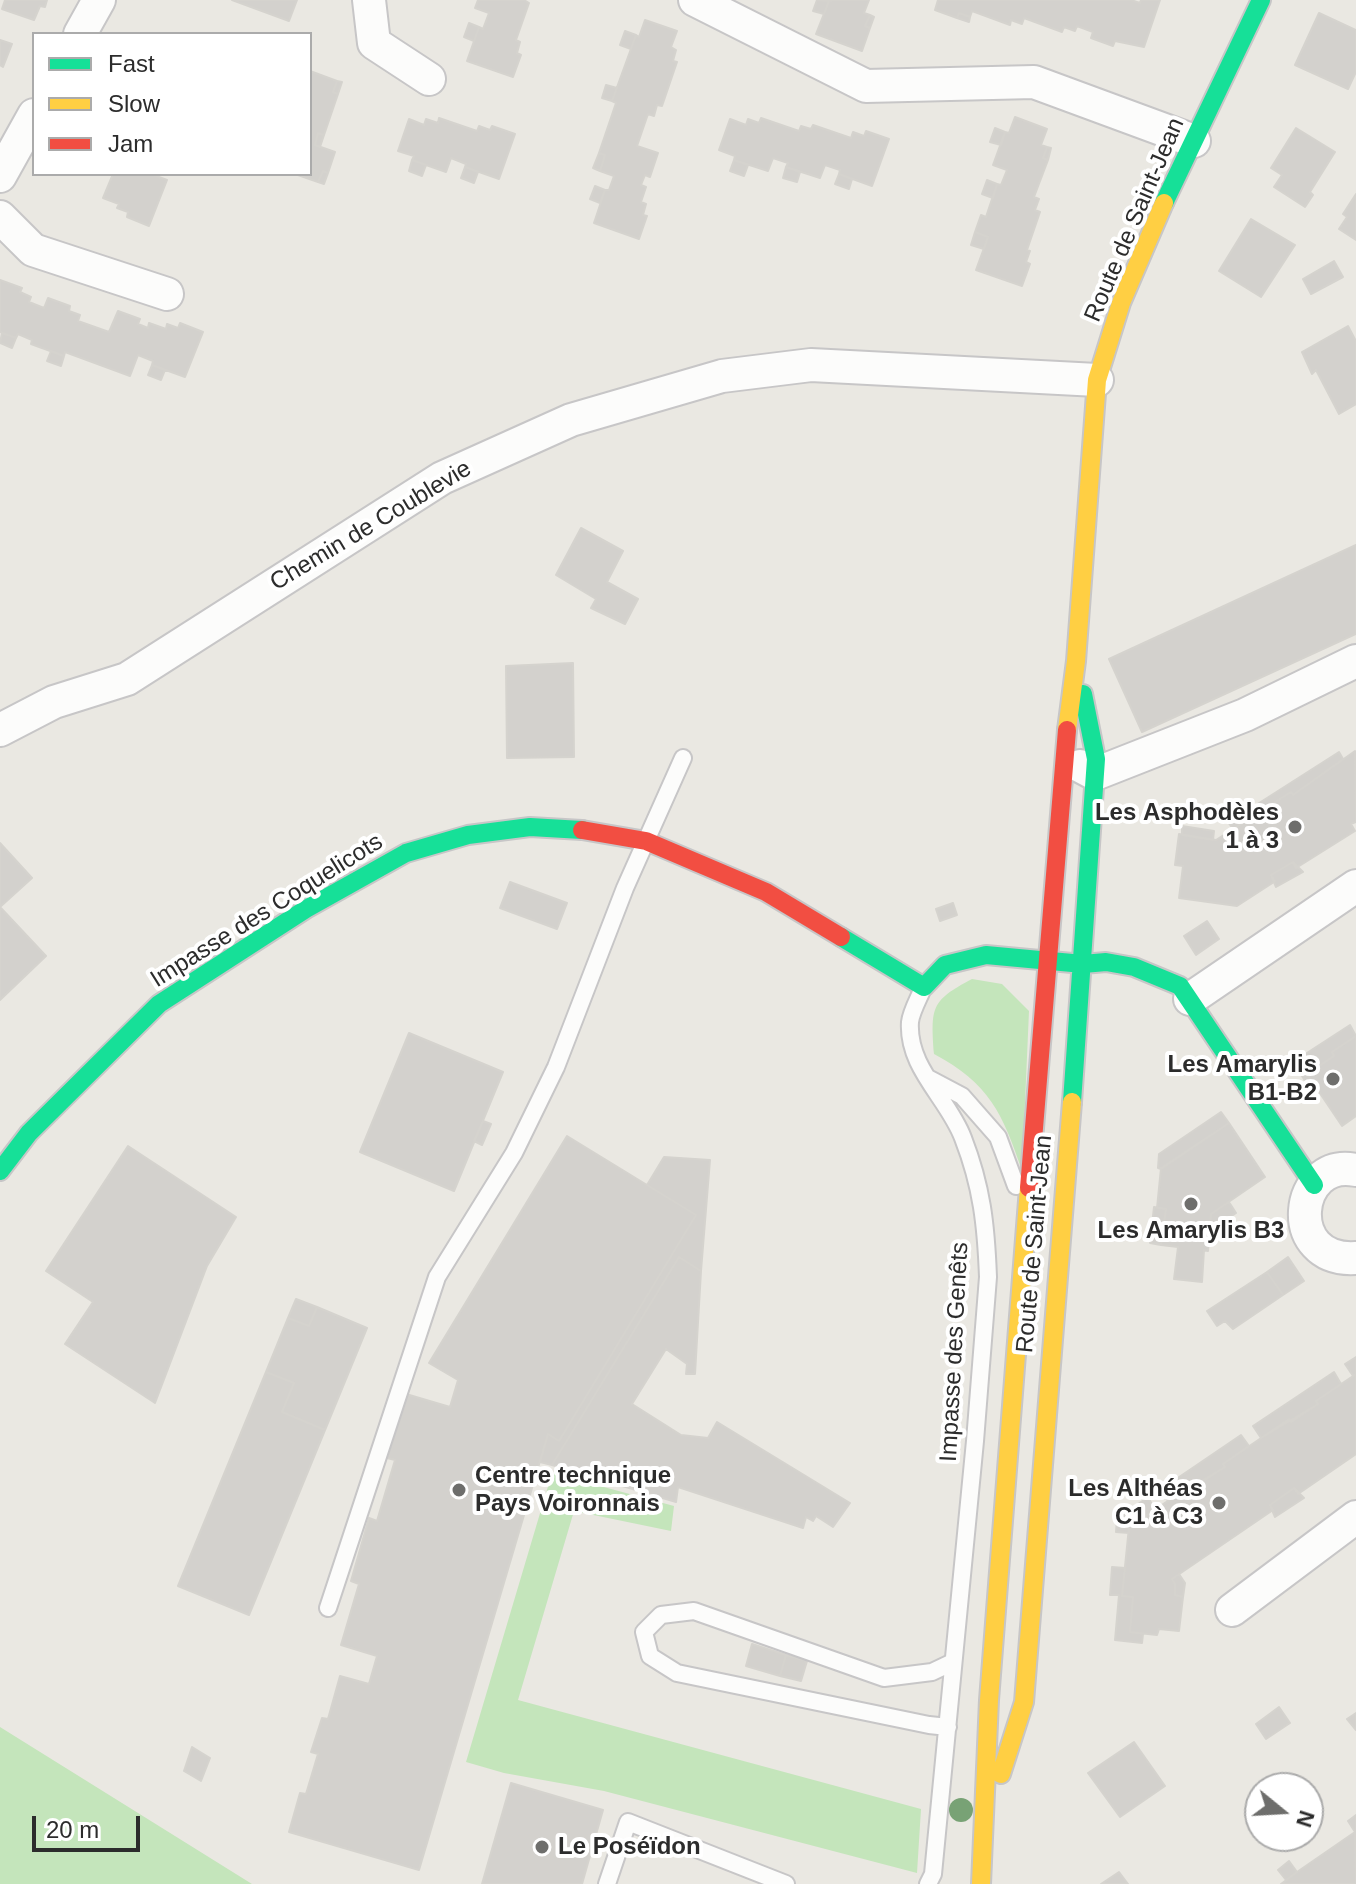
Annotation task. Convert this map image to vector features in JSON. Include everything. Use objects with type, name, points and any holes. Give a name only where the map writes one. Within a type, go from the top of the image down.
[{"type":"main road","name":"Route de Saint-Jean","points":[[981,1884],[989,1700],[1063,756],[1076,661],[1097,380],[1121,303],[1261,0]]},
{"type":"main road","name":"Route de Saint-Jean","points":[[985,1828],[1024,1702],[1083,964],[1096,759],[1076,661]]},
{"type":"main road","name":"Impasse des Coquelicots","points":[[0,1171],[29,1133],[159,1004],[306,909],[406,853],[468,835],[530,827],[589,830],[646,841],[766,892],[924,987]]},
{"type":"main road","points":[[924,987],[945,965],[982,955],[1083,964],[1106,962],[1134,967],[1180,986],[1314,1185]]},
{"type":"street","points":[[81,32],[99,0]]},
{"type":"street","points":[[369,0],[374,43],[429,79]]},
{"type":"street","points":[[695,0],[866,86],[1034,82],[1194,141]]},
{"type":"street","points":[[0,176],[32,119]]},
{"type":"street","points":[[0,217],[33,250],[167,294]]},
{"type":"street","name":"Chemin de Coublevie","points":[[0,730],[54,702],[127,679],[442,478],[571,420],[722,376],[811,365],[1097,380]]},
{"type":"street","points":[[1063,756],[1095,774],[1245,715],[1356,661]]},
{"type":"street","points":[[1190,999],[1356,886]]},
{"type":"street","points":[[1356,1170],[1348,1168],[1329,1173],[1314,1185],[1305,1200],[1304,1217],[1308,1234],[1319,1248],[1334,1257],[1356,1258]]},
{"type":"street","points":[[1232,1610],[1356,1517]]},
{"type":"lane","points":[[328,1608],[437,1277],[514,1153],[556,1067],[625,888],[683,758]]},
{"type":"lane","name":"Impasse des Genêts","points":[[924,987],[910,1021],[914,1056],[961,1134],[979,1183],[988,1277],[948,1727],[930,1879]]},
{"type":"lane","points":[[926,1077],[962,1096],[998,1137],[1029,1217]]},
{"type":"lane","points":[[948,1727],[677,1673],[650,1656],[644,1632],[661,1615],[694,1611],[884,1678],[932,1672],[953,1662]]},
{"type":"lane","points":[[607,1884],[628,1822],[786,1884]]},
{"type":"green space","points":[[972,979],[1002,984],[1029,1011],[1022,1171],[992,1102],[968,1076],[934,1054],[936,1008],[948,994]]},
{"type":"green space","points":[[552,1473],[674,1506],[671,1531],[574,1511],[518,1700],[921,1809],[917,1873],[604,1791],[504,1773],[466,1762]]},
{"type":"green space","points":[[0,1727],[252,1884],[0,1884]]},
{"type":"building","points":[[5,0],[47,0],[45,7],[40,6],[34,20],[2,9]]},
{"type":"building","points":[[232,0],[297,0],[289,21]]},
{"type":"building","points":[[478,0],[524,0],[529,3],[516,40],[520,42],[517,53],[521,55],[513,77],[467,61],[479,27],[483,29],[489,13],[475,8]]},
{"type":"building","points":[[817,0],[829,1],[824,14],[813,11]]},
{"type":"building","points":[[869,0],[864,13],[870,15],[865,26],[870,28],[862,51],[816,34],[829,1]]},
{"type":"building","points":[[938,0],[1131,0],[1140,3],[1141,0],[1160,0],[1144,47],[1115,41],[1113,46],[1091,38],[1093,32],[1077,26],[1075,31],[1064,27],[1062,32],[1024,18],[1022,24],[1011,20],[1010,25],[972,11],[970,17],[959,13],[957,18],[935,10]]},
{"type":"building","points":[[959,13],[970,17],[969,22],[957,18]]},
{"type":"building","points":[[1319,13],[1356,30],[1356,72],[1348,89],[1295,65]]},
{"type":"building","points":[[870,15],[874,17],[870,28],[865,26]]},
{"type":"building","points":[[645,20],[677,31],[671,47],[676,50],[673,61],[677,62],[662,106],[657,105],[654,116],[648,114],[637,146],[658,153],[650,177],[645,175],[641,185],[646,187],[641,202],[646,204],[643,215],[647,216],[639,239],[594,223],[605,190],[609,190],[614,176],[600,171],[605,155],[599,153],[616,103],[612,101],[636,35],[639,37]]},
{"type":"building","points":[[469,23],[479,27],[474,41],[464,37]]},
{"type":"building","points":[[625,31],[636,35],[631,49],[620,45]]},
{"type":"building","points":[[0,40],[12,44],[3,67],[0,65]]},
{"type":"building","points":[[312,72],[337,81],[333,92],[338,94],[324,135],[318,133],[315,145],[335,152],[328,173],[323,171],[318,182],[301,176],[312,176]]},
{"type":"building","points":[[337,81],[342,82],[338,94],[333,92]]},
{"type":"building","points":[[606,85],[617,88],[612,101],[602,98]]},
{"type":"building","points":[[1015,117],[1047,129],[1041,145],[1047,147],[1043,158],[1048,160],[1034,197],[1039,199],[1035,210],[1040,212],[1027,250],[1030,251],[1026,262],[1030,264],[1022,286],[976,270],[988,237],[975,232],[981,215],[986,217],[997,184],[1001,185],[1007,170],[993,165],[1005,132],[1009,133]]},
{"type":"building","points":[[439,118],[477,131],[479,126],[490,130],[492,126],[515,134],[499,179],[465,167],[466,164],[451,158],[446,172],[412,160],[414,156],[398,151],[409,119],[424,125],[426,119],[438,123]]},
{"type":"building","points":[[761,118],[799,131],[801,126],[811,129],[813,125],[851,138],[853,132],[864,136],[866,131],[889,139],[872,186],[839,174],[840,170],[825,165],[820,178],[786,167],[788,163],[773,158],[768,171],[734,160],[735,156],[719,150],[730,119],[746,125],[748,119],[759,123]]},
{"type":"building","points":[[995,128],[1005,132],[1001,145],[990,142]]},
{"type":"building","points":[[1296,128],[1335,152],[1310,192],[1313,195],[1305,207],[1274,187],[1282,175],[1271,168]]},
{"type":"building","points":[[318,133],[324,135],[320,147],[315,145]]},
{"type":"building","points":[[1047,147],[1051,148],[1048,160],[1043,158]]},
{"type":"building","points":[[599,153],[605,155],[600,171],[593,168]]},
{"type":"building","points":[[412,160],[426,165],[422,176],[409,171]]},
{"type":"building","points":[[734,160],[748,165],[744,176],[730,171]]},
{"type":"building","points":[[465,167],[478,172],[474,183],[461,178]]},
{"type":"building","points":[[786,167],[800,172],[797,182],[783,178]]},
{"type":"building","points":[[323,171],[328,173],[324,184],[318,182]]},
{"type":"building","points":[[839,174],[852,179],[849,189],[835,184]]},
{"type":"building","points":[[112,176],[156,176],[167,180],[149,226],[127,217],[128,212],[117,208],[119,204],[103,198]]},
{"type":"building","points":[[987,180],[997,184],[993,198],[982,194]]},
{"type":"building","points":[[595,186],[605,190],[600,203],[590,199]]},
{"type":"building","points":[[1356,194],[1356,240],[1339,229],[1347,217],[1343,214]]},
{"type":"building","points":[[1251,219],[1295,245],[1261,297],[1219,271]]},
{"type":"building","points":[[975,232],[988,237],[984,249],[971,245]]},
{"type":"building","points":[[1334,261],[1343,277],[1311,294],[1303,279]]},
{"type":"building","points":[[0,280],[22,288],[20,292],[31,297],[29,302],[44,308],[48,298],[70,306],[69,311],[80,315],[78,321],[109,332],[118,311],[140,319],[138,324],[148,328],[149,323],[166,329],[167,324],[178,328],[180,323],[203,332],[185,377],[152,365],[153,361],[138,355],[130,376],[65,352],[64,356],[31,344],[32,340],[18,334],[16,338],[0,332]]},
{"type":"building","points":[[1348,326],[1356,341],[1356,404],[1339,414],[1316,370],[1312,374],[1302,352]]},
{"type":"building","points":[[2,333],[16,338],[12,348],[0,343]]},
{"type":"building","points":[[51,351],[64,356],[61,366],[47,361]]},
{"type":"building","points":[[152,365],[165,370],[161,380],[148,375]]},
{"type":"building","points":[[581,528],[623,551],[607,582],[638,599],[625,624],[591,608],[596,599],[556,575]]},
{"type":"building","points":[[1356,545],[1356,634],[1142,732],[1109,659]]},
{"type":"building","points":[[573,663],[574,757],[507,758],[506,666]]},
{"type":"building","name":"Les Asphodèles 1 à 3","points":[[1355,751],[1356,822],[1351,824],[1355,831],[1296,868],[1293,862],[1271,875],[1274,882],[1237,906],[1179,898],[1183,866],[1175,865],[1179,834],[1216,840],[1291,792],[1293,795]]},
{"type":"building","points":[[1339,752],[1343,759],[1293,795],[1291,792],[1261,811],[1256,805]]},
{"type":"building","points":[[1244,812],[1249,819],[1233,829],[1228,822]]},
{"type":"building","points":[[1182,826],[1214,831],[1213,840],[1182,835]]},
{"type":"building","points":[[0,843],[32,878],[0,907]]},
{"type":"building","points":[[1293,862],[1303,872],[1276,887],[1271,875]]},
{"type":"building","points":[[510,882],[567,903],[557,929],[500,908]]},
{"type":"building","points":[[953,903],[957,915],[940,921],[936,909]]},
{"type":"building","points":[[0,907],[46,956],[0,1000]]},
{"type":"building","points":[[1207,921],[1219,939],[1196,955],[1184,936]]},
{"type":"building","points":[[1350,1025],[1356,1036],[1307,1074],[1313,1084],[1309,1087],[1293,1062]]},
{"type":"building","points":[[409,1033],[503,1072],[454,1191],[360,1152]]},
{"type":"building","name":"Les Amarylis B1-B2","points":[[1356,1036],[1356,1116],[1342,1126],[1307,1074]]},
{"type":"building","points":[[1221,1112],[1229,1123],[1161,1169],[1158,1168],[1159,1154]]},
{"type":"building","points":[[483,1121],[491,1124],[482,1145],[474,1141]]},
{"type":"building","name":"Les Amarylis B3","points":[[1229,1123],[1265,1177],[1211,1214],[1202,1282],[1174,1279],[1178,1247],[1161,1245],[1166,1209],[1157,1208],[1161,1168]]},
{"type":"building","name":"Centre technique Pays Voironnais","points":[[567,1136],[696,1215],[559,1441],[548,1434],[419,1870],[289,1832],[300,1793],[306,1794],[318,1754],[311,1752],[322,1718],[328,1719],[340,1676],[369,1684],[377,1656],[341,1645],[359,1584],[351,1581],[369,1518],[377,1521],[395,1460],[387,1458],[406,1394],[450,1407],[458,1380],[429,1363]]},
{"type":"building","points":[[128,1146],[236,1217],[207,1266],[155,1403],[65,1344],[93,1302],[46,1271]]},
{"type":"building","points":[[664,1157],[710,1160],[701,1271],[679,1257],[552,1465],[540,1462],[548,1434],[559,1441],[696,1215],[647,1185]]},
{"type":"building","points":[[1229,1202],[1236,1213],[1210,1231],[1211,1214]]},
{"type":"building","points":[[1154,1207],[1166,1209],[1161,1245],[1150,1243]]},
{"type":"building","points":[[679,1257],[701,1271],[695,1374],[686,1374],[687,1364],[666,1349],[632,1404],[681,1435],[708,1438],[717,1422],[850,1503],[833,1527],[816,1516],[813,1521],[806,1517],[803,1528],[678,1487],[676,1502],[552,1465]]},
{"type":"building","points":[[1288,1257],[1304,1281],[1283,1295],[1267,1272]]},
{"type":"building","points":[[1267,1272],[1283,1295],[1233,1329],[1225,1321],[1217,1326],[1207,1311]]},
{"type":"building","points":[[296,1299],[317,1307],[309,1326],[288,1318]]},
{"type":"building","points":[[317,1307],[367,1328],[325,1430],[282,1412],[294,1383],[266,1372],[288,1318],[309,1326]]},
{"type":"building","points":[[1356,1357],[1356,1374],[1353,1376],[1345,1364]]},
{"type":"building","points":[[266,1372],[294,1383],[282,1412],[325,1430],[249,1615],[178,1586]]},
{"type":"building","points":[[1334,1372],[1341,1384],[1316,1401],[1318,1404],[1261,1438],[1253,1426]]},
{"type":"building","name":"Les Althéas C1 à C3","points":[[1356,1374],[1356,1454],[1298,1494],[1294,1488],[1270,1505],[1273,1510],[1172,1579],[1175,1595],[1183,1597],[1179,1631],[1159,1629],[1157,1635],[1130,1632],[1133,1597],[1122,1596],[1129,1527],[1196,1482],[1199,1484],[1225,1467],[1223,1464],[1289,1419],[1291,1422],[1318,1404],[1316,1401]]},
{"type":"building","points":[[1241,1435],[1249,1446],[1223,1464],[1225,1467],[1168,1501],[1160,1490]]},
{"type":"building","points":[[1294,1488],[1304,1498],[1275,1517],[1270,1505]]},
{"type":"building","points":[[1148,1497],[1155,1510],[1129,1527],[1129,1533],[1116,1532],[1117,1519]]},
{"type":"building","points":[[1112,1567],[1125,1568],[1122,1596],[1133,1597],[1130,1632],[1143,1634],[1142,1643],[1115,1640],[1119,1595],[1110,1595]]},
{"type":"building","points":[[1179,1574],[1185,1583],[1183,1597],[1175,1595],[1172,1579]]},
{"type":"building","points":[[752,1644],[786,1655],[780,1676],[746,1666]]},
{"type":"building","points":[[786,1655],[807,1661],[801,1681],[780,1676]]},
{"type":"building","points":[[1279,1707],[1290,1723],[1266,1739],[1256,1724]]},
{"type":"building","points":[[1356,1713],[1356,1730],[1347,1719]]},
{"type":"building","points":[[1134,1742],[1165,1786],[1120,1817],[1088,1773]]},
{"type":"building","points":[[192,1747],[210,1758],[201,1781],[184,1771]]},
{"type":"building","name":"Le Poséïdon","points":[[511,1783],[603,1810],[582,1884],[482,1884]]},
{"type":"building","points":[[1356,1815],[1356,1831],[1355,1832],[1348,1821]]},
{"type":"building","points":[[1355,1832],[1356,1884],[1281,1884],[1297,1872]]},
{"type":"building","points":[[1289,1861],[1297,1872],[1286,1880],[1278,1870]]},
{"type":"building","points":[[1119,1872],[1128,1884],[1101,1884]]},
{"type":"traffic: fast","points":[[1164,203],[1261,0]]},
{"type":"traffic: fast","points":[[1072,1102],[1096,759],[1083,694]]},
{"type":"traffic: fast","points":[[0,1171],[29,1133],[159,1004],[306,909],[406,853],[468,835],[530,827],[582,830]]},
{"type":"traffic: fast","points":[[841,937],[924,987],[945,965],[986,955],[1083,964],[1106,962],[1134,967],[1180,986],[1314,1185]]},
{"type":"traffic: slow","points":[[1067,730],[1076,661],[1097,380],[1121,303],[1164,203]]},
{"type":"traffic: slow","points":[[1001,1774],[1024,1702],[1072,1102]]},
{"type":"traffic: slow","points":[[981,1884],[989,1700],[1029,1188]]},
{"type":"traffic: jam","points":[[1029,1188],[1067,730]]},
{"type":"traffic: jam","points":[[582,830],[646,841],[766,892],[841,937]]},
{"type":"place","name":"Les Asphodèles 1 à 3","points":[[1295,827]]},
{"type":"place","name":"Les Amarylis B1-B2","points":[[1333,1079]]},
{"type":"place","name":"Les Amarylis B3","points":[[1191,1204]]},
{"type":"place","name":"Centre technique Pays Voironnais","points":[[459,1490]]},
{"type":"place","name":"Les Althéas C1 à C3","points":[[1219,1503]]},
{"type":"place","name":"Le Poséïdon","points":[[542,1847]]}]
